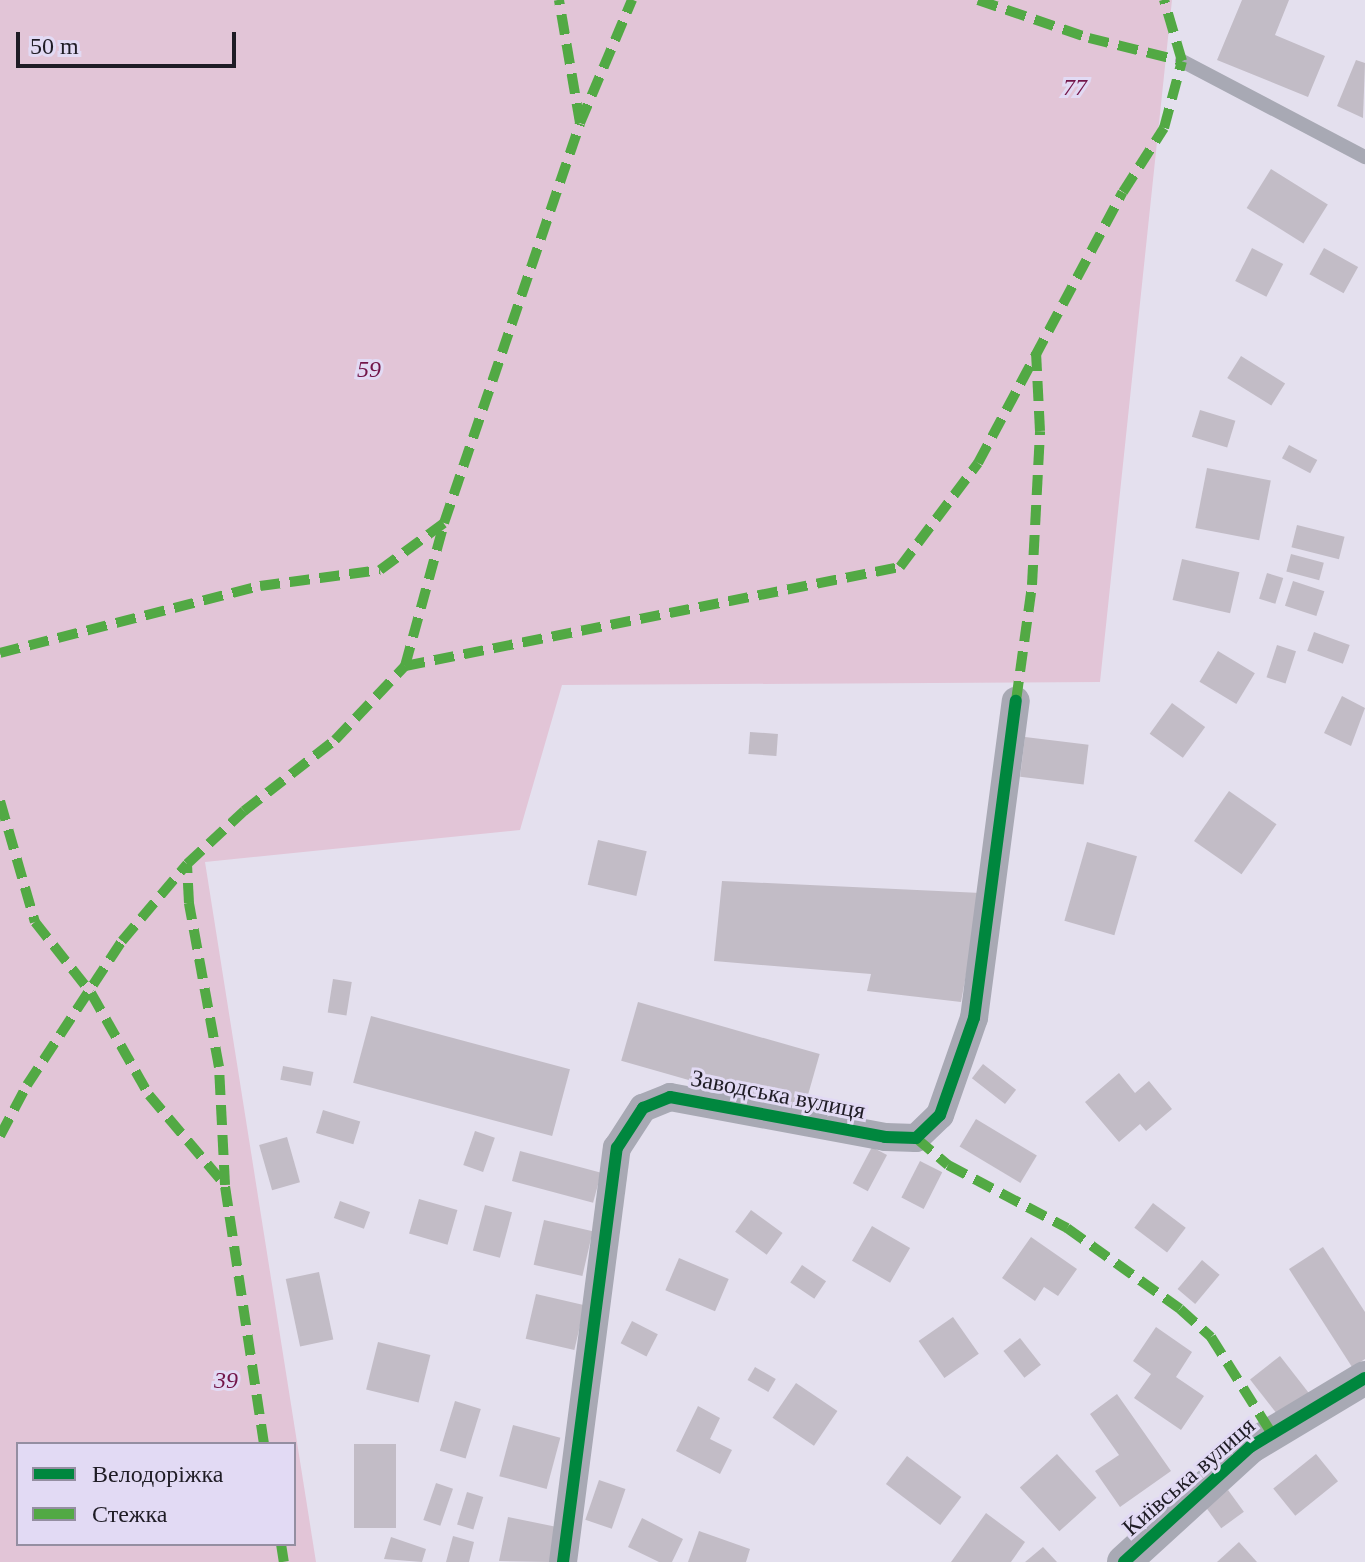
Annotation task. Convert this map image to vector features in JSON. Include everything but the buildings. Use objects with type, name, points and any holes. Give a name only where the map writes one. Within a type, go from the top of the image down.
[{"type":"street","name":"Заводська вулиця","points":[[563,1562],[617,1148],[643,1108],[670,1097],[885,1137],[916,1138],[940,1115],[974,1018],[1016,701]]},
{"type":"street","name":"Київська вулиця","points":[[1124,1562],[1250,1447],[1365,1378]]},
{"type":"lane","points":[[1182,61],[1365,157]]},
{"type":"green space","name":"59","points":[[0,0],[1172,0],[1100,682],[562,685],[520,830],[205,862],[316,1562],[0,1562]]},
{"type":"marked path","points":[[405,666],[444,523],[580,123],[559,0]]},
{"type":"marked path","points":[[580,123],[632,0]]},
{"type":"marked path","points":[[978,0],[1089,38],[1182,61]]},
{"type":"marked path","points":[[264,1442],[225,1185],[219,1067],[189,903],[187,864],[244,811],[335,740],[405,666],[900,567],[978,463],[1123,192],[1164,128],[1182,61],[1164,0]]},
{"type":"marked path","points":[[1016,701],[1032,585],[1040,431],[1036,352]]},
{"type":"marked path","points":[[0,653],[260,586],[380,570],[444,523]]},
{"type":"marked path","points":[[0,801],[35,922],[91,993],[149,1095],[225,1185]]},
{"type":"marked path","points":[[0,1136],[27,1085],[122,941],[187,864]]},
{"type":"marked path","points":[[916,1138],[948,1165],[1067,1228],[1180,1309],[1211,1337],[1272,1434]]},
{"type":"marked path","points":[[281,1546],[284,1562]]},
{"type":"cycle path","points":[[563,1562],[617,1148],[643,1108],[670,1097],[885,1137],[916,1138],[940,1115],[974,1018],[1016,701]]},
{"type":"cycle path","points":[[1124,1562],[1250,1447],[1365,1378]]},
{"type":"park label","name":"77","points":[[1075,88]]},
{"type":"park label","name":"39","points":[[226,1381]]}]
